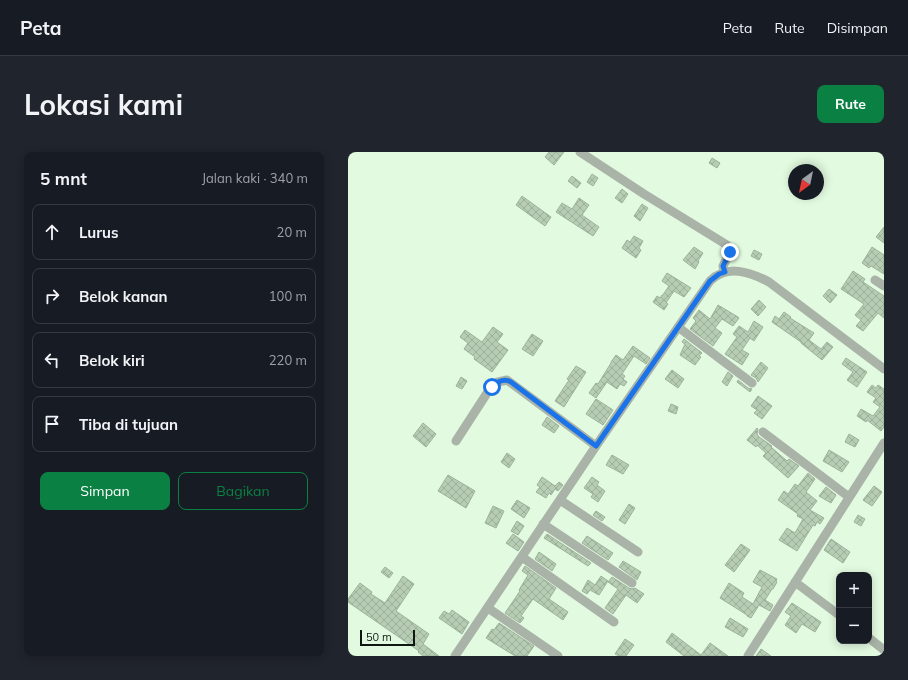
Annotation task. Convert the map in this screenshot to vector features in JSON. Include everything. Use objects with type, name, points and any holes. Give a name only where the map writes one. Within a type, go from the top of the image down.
[{"type":"street","points":[[454,656],[678,327],[710,281],[719,274],[726,264],[730,252],[727,245],[644,194],[580,152]]},
{"type":"street","points":[[726,264],[733,271],[746,272],[769,282],[884,369]]},
{"type":"street","points":[[875,280],[884,286]]},
{"type":"street","points":[[678,327],[752,383]]},
{"type":"street","points":[[456,442],[492,387],[498,382],[507,380],[596,446]]},
{"type":"street","points":[[763,432],[849,497]]},
{"type":"street","points":[[748,656],[884,442]]},
{"type":"street","points":[[560,500],[638,552]]},
{"type":"street","points":[[543,524],[632,583]]},
{"type":"street","points":[[522,557],[614,622]]},
{"type":"street","points":[[795,582],[836,613]]},
{"type":"street","points":[[488,608],[558,656]]},
{"type":"street","points":[[872,640],[884,650]]},
{"type":"building","points":[[549,152],[564,152],[554,165],[545,157]]},
{"type":"building","points":[[712,158],[720,163],[717,168],[709,163]]},
{"type":"building","points":[[592,174],[598,178],[593,186],[587,182]]},
{"type":"building","points":[[572,176],[581,183],[577,188],[568,181]]},
{"type":"building","points":[[622,189],[628,194],[622,203],[615,198]]},
{"type":"building","points":[[522,196],[551,217],[545,226],[516,205]]},
{"type":"building","points":[[579,198],[589,205],[582,215],[599,227],[593,236],[556,212],[562,203],[572,209]]},
{"type":"building","points":[[642,204],[648,208],[640,221],[634,216]]},
{"type":"building","points":[[884,227],[884,243],[876,237]]},
{"type":"building","points":[[634,236],[643,241],[639,248],[641,250],[636,258],[622,248],[627,240],[630,242]]},
{"type":"building","points":[[694,247],[703,253],[695,269],[683,260]]},
{"type":"building","points":[[872,247],[884,255],[884,274],[871,266],[869,268],[862,263]]},
{"type":"building","points":[[754,250],[762,254],[759,260],[751,256]]},
{"type":"building","points":[[853,271],[865,279],[863,282],[884,296],[884,318],[878,313],[863,331],[856,326],[861,320],[855,315],[864,304],[841,289]]},
{"type":"building","points":[[667,273],[691,288],[684,297],[674,291],[666,303],[668,304],[664,310],[653,302],[657,296],[660,298],[662,296],[669,286],[662,281]]},
{"type":"building","points":[[829,289],[837,295],[830,303],[823,296]]},
{"type":"building","points":[[759,300],[766,307],[758,316],[751,309]]},
{"type":"building","points":[[718,305],[739,318],[733,326],[722,319],[715,328],[722,333],[713,346],[690,329],[696,321],[693,318],[699,310],[710,319]]},
{"type":"building","points":[[784,312],[791,317],[790,318],[814,333],[809,340],[821,349],[827,342],[833,347],[822,360],[801,342],[772,322],[775,316],[779,319]]},
{"type":"building","points":[[754,321],[763,327],[754,341],[750,338],[742,350],[749,354],[742,365],[725,354],[737,337],[733,334],[739,326],[748,332]]},
{"type":"building","points":[[493,327],[503,334],[497,342],[508,350],[492,372],[474,359],[475,357],[464,349],[468,343],[460,337],[465,330],[482,342]]},
{"type":"building","points":[[532,334],[543,341],[533,356],[522,349]]},
{"type":"building","points":[[684,339],[702,353],[695,365],[680,355],[685,344],[682,342]]},
{"type":"building","points":[[633,346],[650,358],[646,364],[634,356],[622,374],[625,376],[623,379],[627,382],[624,386],[620,384],[617,389],[607,382],[596,398],[589,393],[596,383],[598,384],[616,355],[623,360]]},
{"type":"building","points":[[846,358],[867,372],[857,387],[847,380],[853,372],[842,364]]},
{"type":"building","points":[[761,362],[768,368],[758,382],[756,378],[751,375]]},
{"type":"building","points":[[576,366],[586,372],[564,407],[555,401],[569,380],[567,379]]},
{"type":"building","points":[[672,370],[684,379],[678,388],[665,379]]},
{"type":"building","points":[[728,372],[733,376],[727,386],[722,382]]},
{"type":"building","points":[[461,377],[467,381],[462,389],[456,386]]},
{"type":"building","points":[[738,380],[748,388],[752,389],[750,392],[737,382]]},
{"type":"building","points":[[872,385],[876,388],[878,385],[884,389],[884,427],[881,431],[867,420],[866,422],[857,416],[861,409],[873,416],[880,407],[873,402],[876,398],[867,392]]},
{"type":"building","points":[[758,396],[772,406],[762,419],[754,413],[757,410],[751,406]]},
{"type":"building","points":[[596,399],[613,410],[603,425],[586,414]]},
{"type":"building","points":[[671,404],[678,407],[676,414],[668,411]]},
{"type":"building","points":[[547,417],[559,426],[554,433],[542,425]]},
{"type":"building","points":[[423,423],[436,434],[426,447],[413,436]]},
{"type":"building","points":[[757,428],[757,434],[759,437],[772,446],[771,447],[787,461],[789,459],[799,466],[788,478],[763,456],[766,453],[757,445],[756,447],[747,440]]},
{"type":"building","points":[[849,434],[859,440],[855,447],[845,442]]},
{"type":"building","points":[[829,450],[849,462],[842,472],[823,461]]},
{"type":"building","points":[[507,453],[515,459],[509,468],[501,462]]},
{"type":"building","points":[[612,455],[629,465],[623,474],[606,465]]},
{"type":"building","points":[[808,473],[815,479],[806,492],[817,501],[810,510],[824,518],[820,524],[817,522],[815,526],[813,525],[797,551],[779,540],[787,528],[795,533],[803,519],[797,516],[798,514],[778,500],[784,491],[788,494],[795,484],[798,486]]},
{"type":"building","points":[[448,475],[475,491],[466,508],[438,491]]},
{"type":"building","points":[[542,477],[555,486],[559,482],[563,485],[558,491],[555,489],[551,495],[549,493],[546,498],[536,492],[540,487],[537,485]]},
{"type":"building","points":[[592,477],[599,482],[597,485],[605,491],[598,502],[591,497],[593,494],[584,488]]},
{"type":"building","points":[[874,486],[882,492],[872,506],[863,500]]},
{"type":"building","points":[[826,487],[836,495],[831,503],[819,496]]},
{"type":"building","points":[[517,500],[530,508],[524,518],[511,509]]},
{"type":"building","points":[[629,504],[635,508],[625,524],[619,520]]},
{"type":"building","points":[[493,506],[504,511],[496,528],[485,523]]},
{"type":"building","points":[[596,511],[605,517],[602,521],[593,515]]},
{"type":"building","points":[[858,515],[865,519],[861,526],[854,522]]},
{"type":"building","points":[[517,521],[524,526],[518,535],[511,531]]},
{"type":"building","points":[[513,534],[524,542],[518,551],[506,543]]},
{"type":"building","points":[[547,534],[591,563],[588,566],[544,538]]},
{"type":"building","points":[[587,536],[613,553],[608,560],[582,543]]},
{"type":"building","points":[[831,539],[850,552],[843,563],[824,550]]},
{"type":"building","points":[[741,544],[750,550],[734,572],[725,565]]},
{"type":"building","points":[[539,552],[556,564],[552,571],[535,559]]},
{"type":"building","points":[[623,561],[641,572],[637,580],[619,567]]},
{"type":"building","points":[[525,566],[556,588],[549,599],[568,612],[563,620],[533,599],[521,616],[524,618],[520,623],[505,613],[520,591],[519,590],[528,575],[522,571]]},
{"type":"building","points":[[385,567],[393,573],[389,578],[381,572]]},
{"type":"building","points":[[760,570],[777,579],[773,589],[765,600],[773,605],[770,611],[759,605],[751,618],[720,598],[729,583],[744,593],[742,597],[753,604],[762,587],[753,582]]},
{"type":"building","points":[[403,576],[414,584],[396,611],[429,634],[423,644],[439,656],[423,656],[418,652],[419,651],[348,602],[348,599],[360,583],[372,592],[371,594],[385,603]]},
{"type":"building","points":[[601,576],[608,581],[599,595],[590,590],[587,594],[582,591],[588,580],[595,585]]},
{"type":"building","points":[[612,577],[629,588],[635,588],[644,594],[637,603],[626,595],[613,614],[605,608],[618,589],[608,582]]},
{"type":"building","points":[[792,603],[821,622],[815,632],[802,624],[796,633],[785,625],[791,616],[785,612]]},
{"type":"building","points":[[452,610],[469,622],[462,634],[439,618],[444,611],[449,614]]},
{"type":"building","points":[[730,618],[748,629],[743,637],[725,627]]},
{"type":"building","points":[[499,623],[534,646],[527,656],[515,656],[486,638],[492,629],[494,630]]},
{"type":"building","points":[[672,633],[701,655],[710,643],[728,656],[684,656],[666,642]]},
{"type":"building","points":[[625,639],[634,645],[626,656],[619,656],[615,654]]},
{"type":"building","points":[[761,649],[771,656],[756,656]]},
{"type":"route","points":[[492,387],[500,380],[507,380],[511,382],[596,446],[710,281],[719,274],[725,272],[723,266],[730,252]]}]
